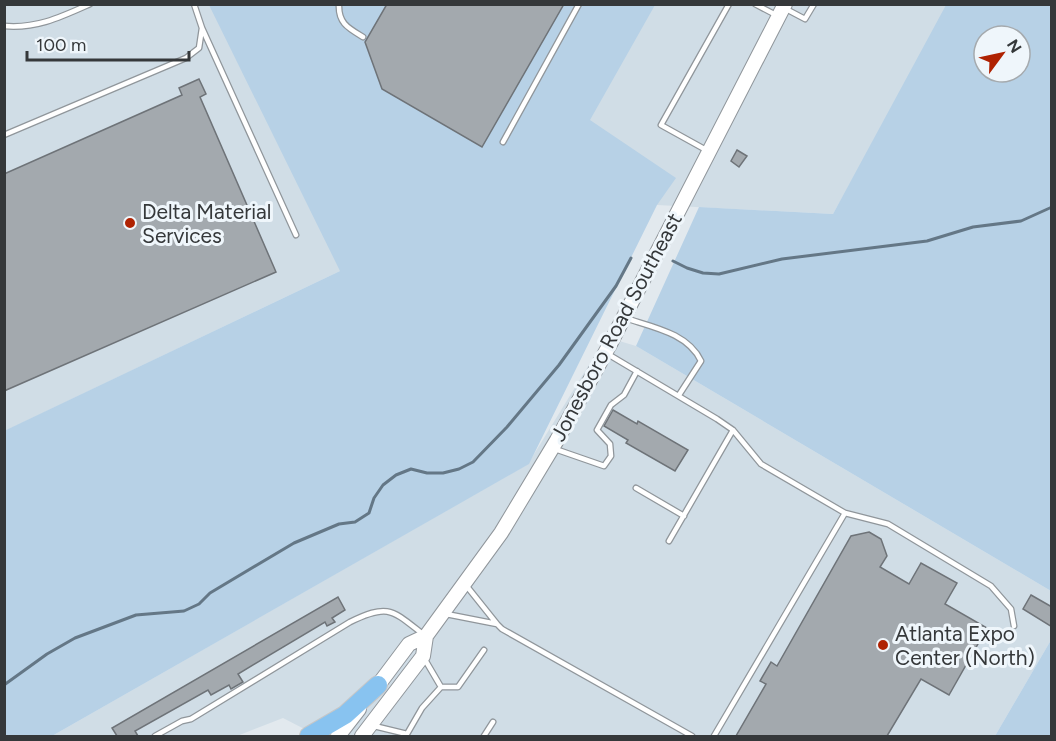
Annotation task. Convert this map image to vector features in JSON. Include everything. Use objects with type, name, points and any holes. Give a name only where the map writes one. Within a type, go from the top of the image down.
[{"type":"highway","points":[[309,736],[345,715],[378,684]]},
{"type":"main road","name":"Jonesboro Road Southeast","points":[[338,736],[409,644],[426,636],[443,614],[501,533],[553,448],[782,10]]},
{"type":"main road","name":"Jonesboro Road Southeast","points":[[366,731],[423,656],[426,636]]},
{"type":"lane","points":[[4,26],[26,27],[50,22],[90,4]]},
{"type":"lane","points":[[194,4],[202,28],[296,236]]},
{"type":"lane","points":[[339,4],[342,24],[363,37]]},
{"type":"lane","points":[[503,142],[579,4]]},
{"type":"lane","points":[[708,151],[661,125],[729,4]]},
{"type":"lane","points":[[755,4],[782,10],[806,19],[814,4]]},
{"type":"lane","points":[[5,134],[186,58],[199,48],[202,28]]},
{"type":"lane","points":[[623,317],[670,333],[698,353],[701,361],[679,395]]},
{"type":"lane","points":[[604,352],[679,395],[733,430],[762,464],[845,513],[888,524],[991,586],[1011,609],[1014,626]]},
{"type":"lane","points":[[553,448],[604,466],[611,456],[610,444],[597,430],[611,405],[624,395],[637,371]]},
{"type":"lane","points":[[669,541],[733,430]]},
{"type":"lane","points":[[636,488],[684,516]]},
{"type":"lane","points":[[714,736],[845,513]]},
{"type":"lane","points":[[465,584],[502,629],[692,736]]},
{"type":"lane","points":[[155,736],[182,721],[191,719],[350,622],[370,613],[387,610],[395,612],[426,636]]},
{"type":"lane","points":[[443,614],[497,624]]},
{"type":"lane","points":[[366,731],[406,735],[422,708],[441,687],[458,687],[484,650]]},
{"type":"lane","points":[[423,656],[441,687]]},
{"type":"lane","points":[[484,736],[493,722]]},
{"type":"shaded area","points":[[4,5],[950,5],[833,214],[657,205],[340,271],[5,431]]},
{"type":"shaded area","points":[[209,5],[655,5],[590,120],[676,178],[657,205],[529,464],[52,736],[5,736],[4,431],[340,271]]},
{"type":"shaded area","points":[[946,5],[1051,5],[1051,591],[636,346],[699,207],[833,214]]},
{"type":"shaded area","points":[[606,337],[636,346],[1051,591],[1051,640],[995,736],[318,736],[283,718],[237,736],[52,736],[528,464]]},
{"type":"shaded area","points":[[1051,640],[1051,736],[995,736]]},
{"type":"building","points":[[387,4],[564,4],[482,147],[382,89],[365,42]]},
{"type":"building","name":"Delta Material Services","points":[[199,79],[206,94],[200,97],[276,272],[4,391],[4,174],[182,95],[179,88]]},
{"type":"building","points":[[737,150],[747,156],[739,167],[731,161]]},
{"type":"building","points":[[613,410],[637,424],[638,421],[688,450],[675,471],[626,443],[628,440],[604,426]]},
{"type":"building","name":"Atlanta Expo Center (North)","points":[[869,532],[881,539],[887,556],[880,567],[909,584],[921,563],[957,583],[945,604],[987,628],[949,695],[921,679],[887,736],[736,736],[766,684],[760,681],[771,662],[777,666],[851,536]]},
{"type":"building","points":[[1031,595],[1052,607],[1052,627],[1023,609]]},
{"type":"building","points":[[338,597],[345,610],[332,618],[335,622],[327,626],[325,622],[238,674],[243,682],[231,689],[229,685],[211,695],[208,690],[135,731],[138,736],[117,736],[112,728]]},
{"type":"waterway","points":[[673,261],[703,273],[719,274],[782,259],[927,241],[973,227],[1021,221],[1052,207]]},
{"type":"waterway","points":[[4,685],[47,654],[75,638],[136,615],[184,611],[199,604],[210,593],[294,543],[339,524],[355,522],[369,513],[374,498],[383,485],[396,475],[411,469],[427,473],[443,473],[473,462],[507,427],[559,365],[616,286],[631,258]]},
{"type":"place","name":"Delta Material Services","points":[[130,223]]},
{"type":"place","name":"Atlanta Expo Center (North)","points":[[883,645]]}]
